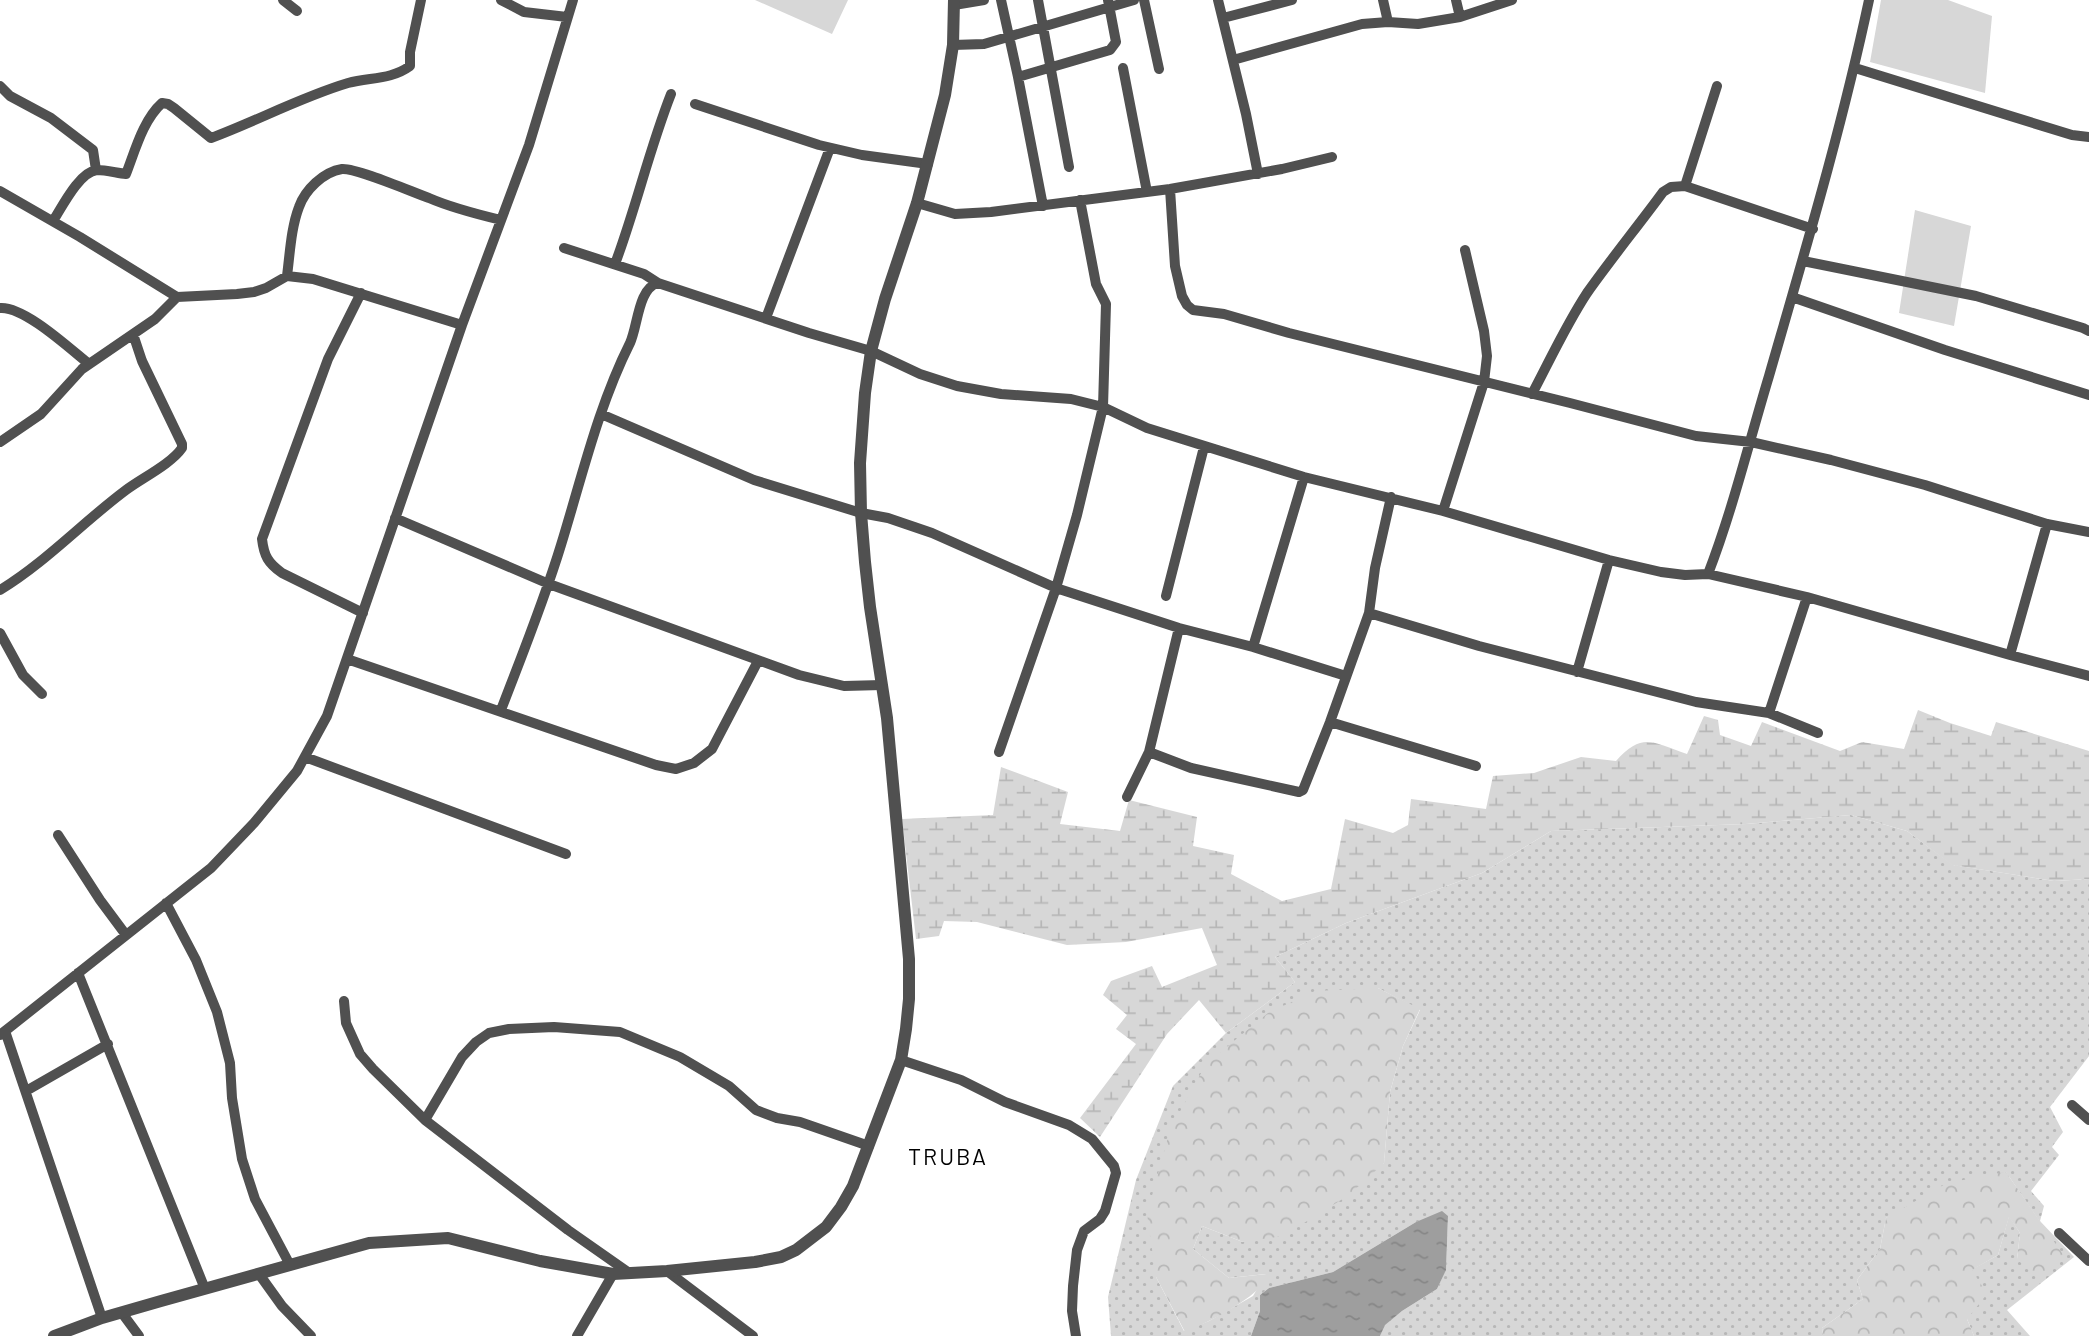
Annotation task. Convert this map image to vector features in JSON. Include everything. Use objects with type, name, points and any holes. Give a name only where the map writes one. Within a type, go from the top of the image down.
[{"type":"street","points":[[283,0],[297,11]]},
{"type":"street","points":[[53,221],[85,176],[96,170],[126,174],[145,127],[162,103],[174,108],[211,138],[349,83],[379,79],[402,72],[410,66],[410,52],[421,0]]},
{"type":"street","points":[[501,0],[524,12],[567,18]]},
{"type":"street","points":[[103,1318],[26,1091],[3,1033],[211,868],[254,822],[297,771],[305,757],[327,716],[461,325],[529,145],[573,0]]},
{"type":"street","points":[[54,1336],[103,1318],[369,1243],[448,1238],[540,1261],[613,1274],[667,1271],[781,1257],[796,1250],[826,1227],[841,1207],[853,1186],[901,1059],[906,1029],[909,959],[882,685],[870,607],[861,513],[860,463],[865,393],[871,351],[917,204],[945,95],[953,45],[954,3],[984,0]]},
{"type":"street","points":[[1001,0],[1043,206]]},
{"type":"street","points":[[1038,0],[1069,167]]},
{"type":"street","points":[[953,45],[984,44],[1043,27],[1109,3],[1134,0]]},
{"type":"street","points":[[1144,0],[1159,69]]},
{"type":"street","points":[[1218,0],[1258,174]]},
{"type":"street","points":[[1223,18],[1292,0]]},
{"type":"street","points":[[1383,0],[1388,22]]},
{"type":"street","points":[[1457,0],[1460,17]]},
{"type":"street","points":[[1233,60],[1362,24],[1418,24],[1460,17],[1512,0]]},
{"type":"street","points":[[1708,574],[1751,442],[1813,229],[1869,0]]},
{"type":"street","points":[[1018,77],[1114,47],[1116,42],[1109,3]]},
{"type":"street","points":[[1123,68],[1147,192]]},
{"type":"street","points":[[1854,68],[2071,135],[2089,137]]},
{"type":"street","points":[[0,86],[10,96],[51,118],[93,150],[96,170]]},
{"type":"street","points":[[1685,186],[1717,86]]},
{"type":"street","points":[[615,264],[632,221],[656,132],[671,94]]},
{"type":"street","points":[[695,104],[830,148],[928,164]]},
{"type":"street","points":[[766,318],[830,148]]},
{"type":"street","points":[[917,204],[956,214],[1043,206],[1170,189],[1258,174],[1332,157]]},
{"type":"street","points":[[287,276],[294,227],[304,198],[321,178],[340,170],[351,170],[458,209],[501,220]]},
{"type":"street","points":[[1532,394],[1566,326],[1588,293],[1663,192],[1671,187],[1685,186],[1813,229]]},
{"type":"street","points":[[1170,189],[1175,266],[1182,296],[1186,305],[1193,310],[1224,314],[1289,333],[1696,436],[1751,442],[1831,460],[1925,485],[2047,524],[2089,532]]},
{"type":"street","points":[[0,191],[177,297],[254,292],[287,276],[313,279],[461,325]]},
{"type":"street","points":[[999,752],[1056,588],[1103,407],[1106,303],[1096,284],[1080,200]]},
{"type":"street","points":[[564,248],[644,274],[658,283],[871,351],[920,374],[957,386],[1001,394],[1071,399],[1103,407],[1147,428],[1304,477],[1443,511],[1609,560],[1661,572],[1708,574],[1807,597],[2089,676]]},
{"type":"street","points":[[1443,511],[1484,383],[1487,356],[1484,331],[1465,250]]},
{"type":"street","points":[[1803,261],[1976,296],[2089,331]]},
{"type":"street","points":[[501,710],[549,584],[594,433],[633,337],[646,293],[651,285],[658,283]]},
{"type":"street","points":[[361,293],[328,359],[262,539],[264,555],[270,565],[363,613]]},
{"type":"street","points":[[0,442],[41,414],[89,364],[155,319],[177,297]]},
{"type":"street","points":[[1793,297],[1945,350],[2089,395]]},
{"type":"street","points":[[0,308],[9,307],[26,315],[89,364]]},
{"type":"street","points":[[0,590],[25,575],[78,528],[170,460],[182,448],[142,361],[133,334]]},
{"type":"street","points":[[601,414],[754,480],[932,533],[1056,588],[1179,628],[1254,647],[1346,676]]},
{"type":"street","points":[[1166,596],[1204,447]]},
{"type":"street","points":[[1254,647],[1304,477]]},
{"type":"street","points":[[1149,752],[1191,768],[1299,792],[1303,790],[1369,613],[1375,568],[1391,497]]},
{"type":"street","points":[[395,518],[549,584],[758,661],[844,686],[882,685]]},
{"type":"street","points":[[2010,655],[2047,524]]},
{"type":"street","points":[[1577,672],[1609,560]]},
{"type":"street","points":[[1769,713],[1807,597]]},
{"type":"street","points":[[1369,613],[1479,646],[1696,702],[1769,713],[1818,733]]},
{"type":"street","points":[[1127,797],[1149,752],[1179,628]]},
{"type":"street","points":[[0,633],[23,675],[42,694]]},
{"type":"street","points":[[347,659],[656,765],[676,769],[694,763],[712,749],[758,661]]},
{"type":"street","points":[[1330,722],[1476,766]]},
{"type":"street","points":[[305,757],[566,854]]},
{"type":"street","points":[[58,835],[126,935]]},
{"type":"street","points":[[166,903],[196,960],[217,1012],[230,1063],[232,1098],[242,1159],[255,1199],[290,1265]]},
{"type":"street","points":[[78,973],[205,1289]]},
{"type":"street","points":[[344,1001],[346,1023],[360,1054],[425,1120],[568,1230],[628,1272]]},
{"type":"street","points":[[425,1120],[461,1057],[476,1042],[489,1033],[509,1029],[554,1027],[620,1032],[680,1057],[729,1086],[756,1110],[869,1146]]},
{"type":"street","points":[[26,1091],[108,1044]]},
{"type":"street","points":[[901,1059],[961,1080],[1005,1102],[1069,1125],[1092,1139],[1114,1166],[1116,1173],[1105,1211],[1100,1219],[1084,1231],[1077,1250],[1072,1311],[1076,1336]]},
{"type":"street","points":[[2072,1105],[2089,1120]]},
{"type":"street","points":[[2059,1233],[2089,1261]]},
{"type":"street","points":[[667,1271],[753,1336]]},
{"type":"street","points":[[259,1274],[282,1306],[311,1336]]},
{"type":"street","points":[[577,1336],[613,1274]]},
{"type":"street","points":[[122,1313],[139,1336]]},
{"type":"green space","points":[[755,0],[848,0],[832,34]]},
{"type":"green space","points":[[1881,0],[1948,0],[1992,16],[1985,93],[1870,62]]},
{"type":"green space","points":[[1915,210],[1971,226],[1954,326],[1899,313]]},
{"type":"green space","points":[[1918,710],[1991,736],[1996,722],[2089,751],[2089,879],[2054,881],[1952,865],[1907,831],[1851,815],[1746,824],[1551,831],[1482,873],[1346,923],[1275,957],[1295,982],[1226,1033],[1199,1000],[1167,1034],[1100,1137],[1080,1118],[1136,1044],[1116,1029],[1127,1015],[1103,995],[1111,981],[1152,966],[1162,987],[1217,965],[1202,928],[1126,942],[1067,945],[977,922],[944,921],[939,936],[916,939],[902,819],[993,815],[1001,767],[1068,792],[1060,824],[1120,831],[1129,800],[1197,817],[1193,846],[1234,855],[1231,874],[1282,901],[1331,889],[1345,819],[1393,833],[1408,825],[1411,799],[1486,809],[1493,776],[1534,773],[1581,757],[1616,761],[1634,746],[1649,742],[1687,754],[1704,716],[1718,720],[1720,735],[1751,746],[1762,722],[1840,751],[1862,742],[1904,749]]},
{"type":"green space","points":[[1851,815],[1907,831],[1953,865],[2054,881],[2089,879],[2089,1056],[2050,1107],[2063,1132],[2052,1147],[2059,1155],[2031,1191],[2044,1206],[2040,1221],[2074,1257],[2007,1310],[2030,1336],[1974,1336],[1967,1319],[1971,1270],[1998,1255],[2009,1216],[2020,1233],[2017,1259],[2063,1256],[2006,1172],[1886,1218],[1880,1249],[1857,1280],[1863,1299],[1822,1328],[1823,1336],[1380,1336],[1384,1325],[1437,1289],[1446,1269],[1448,1216],[1416,1222],[1333,1272],[1269,1288],[1260,1295],[1260,1311],[1251,1336],[1111,1336],[1108,1297],[1136,1180],[1173,1086],[1226,1033],[1295,982],[1275,957],[1346,923],[1482,873],[1551,831],[1746,824]],"holes":[[[1378,988],[1420,1010],[1403,1046],[1390,1092],[1384,1163],[1243,1242],[1202,1226],[1193,1249],[1229,1278],[1266,1274],[1253,1296],[1209,1321],[1184,1331],[1156,1277]]]},
{"type":"green space","points":[[1378,988],[1420,1009],[1403,1046],[1390,1092],[1384,1163],[1349,1195],[1283,1236],[1243,1242],[1202,1226],[1193,1249],[1229,1278],[1267,1274],[1268,1280],[1229,1310],[1185,1332],[1156,1277],[1147,1214],[1170,1130],[1206,1064],[1268,1013],[1315,991]]},
{"type":"green space","points":[[2006,1172],[2064,1256],[2037,1278],[2017,1259],[2020,1233],[2009,1217],[1998,1255],[1972,1270],[1987,1294],[1967,1319],[1974,1336],[1823,1336],[1822,1328],[1863,1299],[1857,1280],[1880,1249],[1886,1218],[1947,1183]]},
{"type":"water","points":[[1442,1211],[1448,1216],[1446,1270],[1437,1289],[1385,1325],[1380,1336],[1251,1336],[1260,1311],[1260,1295],[1269,1288],[1333,1272],[1416,1222]]},
{"type":"district","name":"TRUBA","points":[[948,1157]]}]
